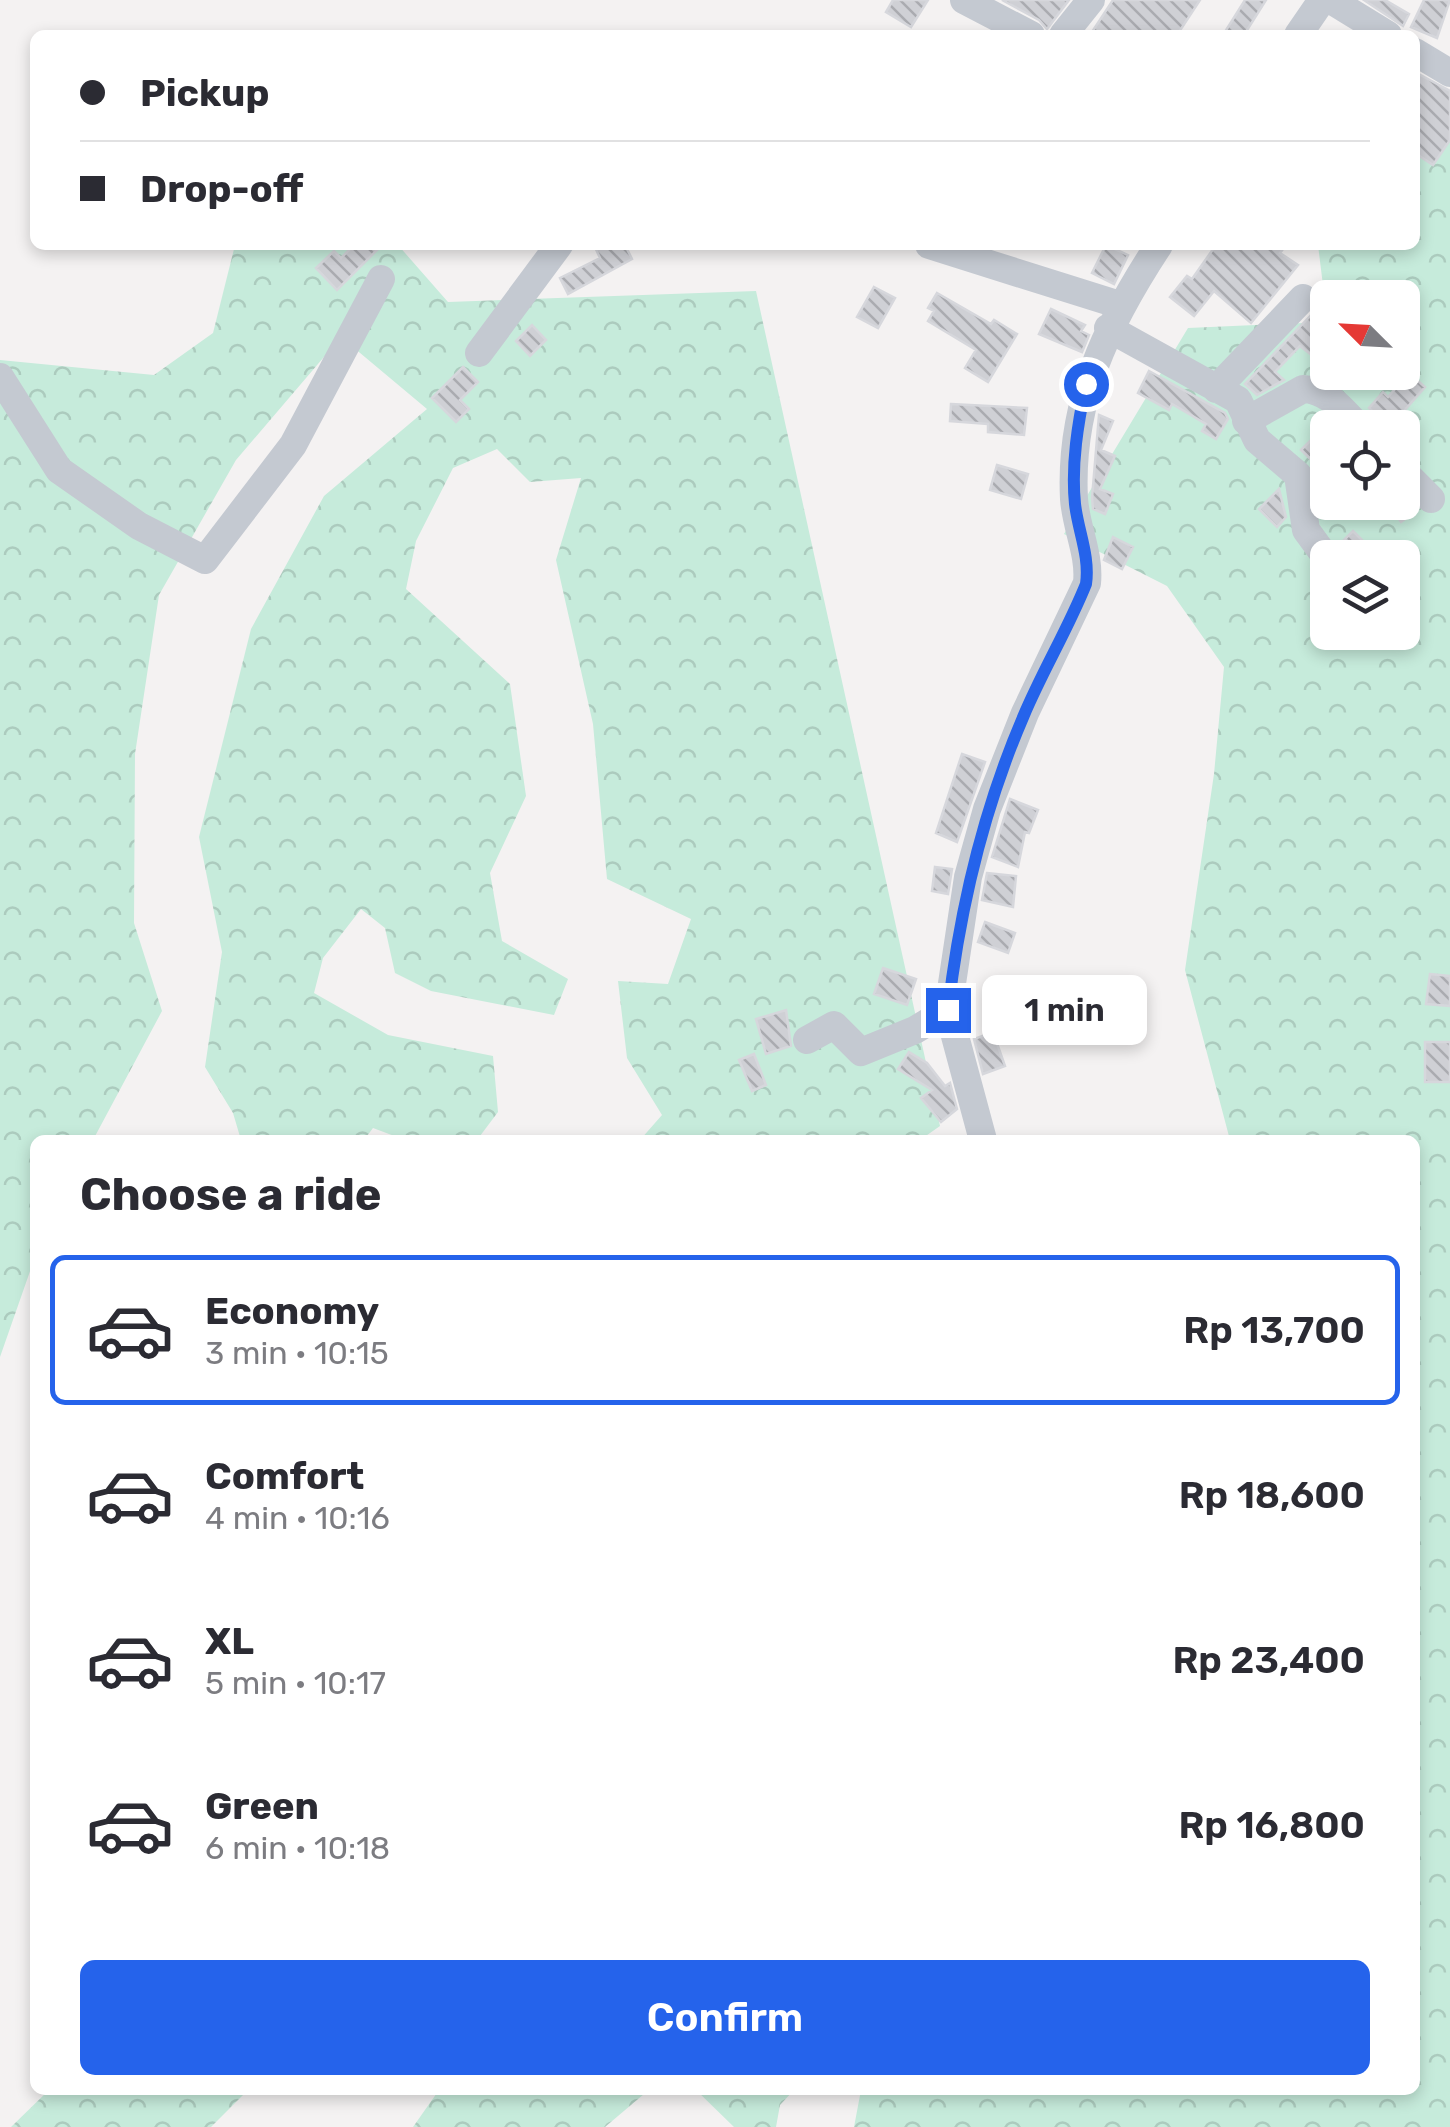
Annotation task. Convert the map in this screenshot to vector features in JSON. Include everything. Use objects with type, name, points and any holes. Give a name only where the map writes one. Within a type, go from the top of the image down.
[{"type":"street","points":[[964,0],[1021,30]]},
{"type":"street","points":[[1066,30],[1092,0]]},
{"type":"street","points":[[1301,30],[1322,0]]},
{"type":"street","points":[[1332,0],[1380,30]]},
{"type":"street","points":[[1420,55],[1450,73]]},
{"type":"street","points":[[479,353],[555,250]]},
{"type":"street","points":[[942,250],[1114,316],[1216,389],[1238,400],[1257,440],[1298,475],[1306,530],[1313,540]]},
{"type":"street","points":[[982,1135],[948,1010],[968,877],[987,809],[1025,712],[1086,584],[1088,568],[1074,500],[1076,435],[1086,384],[1114,316],[1156,250]]},
{"type":"street","points":[[0,377],[59,470],[139,526],[205,560],[292,445],[381,279]]},
{"type":"street","points":[[1216,389],[1304,298]]},
{"type":"street","points":[[1246,421],[1303,390],[1331,398],[1343,410]]},
{"type":"street","points":[[1420,488],[1431,499]]},
{"type":"street","points":[[807,1040],[834,1025],[861,1052],[915,1030],[948,1010]]},
{"type":"green space","points":[[1450,123],[1450,2127],[854,2127],[860,2095],[1420,2095],[1420,1135],[1229,1135],[1185,970],[1214,774],[1224,667],[1167,586],[1064,534],[1188,328],[1310,323],[1310,390],[1420,390],[1420,280],[1322,280],[1319,250],[1420,250],[1420,124]]},
{"type":"green space","points":[[234,250],[402,250],[448,302],[756,291],[940,1126],[927,1135],[644,1135],[662,1115],[627,1058],[618,981],[668,984],[691,919],[607,879],[593,724],[556,560],[581,478],[530,482],[497,449],[453,468],[416,541],[406,589],[510,684],[526,796],[490,873],[502,941],[568,979],[554,1015],[431,991],[395,973],[385,928],[361,909],[323,958],[314,993],[388,1035],[493,1056],[498,1112],[481,1135],[392,1135],[373,1128],[368,1135],[240,1135],[233,1113],[205,1067],[222,952],[199,837],[251,629],[324,496],[427,409],[341,337],[236,460],[159,595],[135,754],[134,923],[162,1011],[96,1135],[30,1135],[30,1271],[0,1357],[0,360],[154,375],[213,333]]},
{"type":"green space","points":[[44,2095],[243,2095],[211,2127],[11,2127]]},
{"type":"green space","points":[[435,2095],[643,2095],[605,2127],[413,2127]]},
{"type":"green space","points":[[701,2095],[789,2095],[780,2105],[776,2127],[734,2127]]},
{"type":"building","points":[[893,0],[928,0],[911,27],[886,12]]},
{"type":"building","points":[[1002,0],[1069,0],[1047,29],[1039,20]]},
{"type":"building","points":[[1113,0],[1200,0],[1180,30],[1093,30]]},
{"type":"building","points":[[1245,0],[1266,0],[1247,30],[1226,30]]},
{"type":"building","points":[[1364,0],[1385,0],[1409,14],[1403,26]]},
{"type":"building","points":[[1424,0],[1450,0],[1437,38],[1411,27]]},
{"type":"building","points":[[1420,75],[1450,91],[1450,140],[1433,165],[1420,156]]},
{"type":"building","points":[[349,250],[377,250],[337,290],[316,268],[334,251],[341,258]]},
{"type":"building","points":[[596,250],[628,250],[632,259],[568,294],[560,278],[600,258]]},
{"type":"building","points":[[1104,250],[1128,255],[1114,284],[1092,273]]},
{"type":"building","points":[[1212,250],[1282,250],[1280,253],[1298,265],[1251,323],[1214,291],[1194,316],[1170,297],[1187,276],[1192,279]]},
{"type":"building","points":[[874,287],[895,298],[878,328],[857,317]]},
{"type":"building","points":[[937,293],[1017,334],[988,382],[965,368],[976,350],[928,321],[934,311],[928,308]]},
{"type":"building","points":[[1051,309],[1085,325],[1081,331],[1089,335],[1082,352],[1039,334]]},
{"type":"building","points":[[1310,316],[1310,354],[1300,346],[1275,372],[1284,380],[1257,395],[1245,384]]},
{"type":"building","points":[[532,325],[546,340],[530,356],[516,341]]},
{"type":"building","points":[[463,367],[478,382],[460,400],[469,409],[456,422],[432,398]]},
{"type":"building","points":[[1149,371],[1225,413],[1228,419],[1216,439],[1202,431],[1206,424],[1172,404],[1169,410],[1138,393]]},
{"type":"building","points":[[1420,383],[1425,387],[1405,410],[1369,408],[1383,392],[1388,397],[1394,390],[1420,390]]},
{"type":"building","points":[[951,404],[1027,408],[1024,435],[988,432],[988,424],[950,421]]},
{"type":"building","points":[[1099,415],[1113,421],[1101,450],[1115,456],[1100,489],[1113,494],[1105,514],[1093,509],[1092,498]]},
{"type":"building","points":[[1310,441],[1310,459],[1301,450]]},
{"type":"building","points":[[997,465],[1028,474],[1021,499],[990,490]]},
{"type":"building","points":[[1279,489],[1286,517],[1277,527],[1259,509]]},
{"type":"building","points":[[1353,531],[1362,540],[1344,540]]},
{"type":"building","points":[[1113,537],[1133,547],[1122,569],[1104,560]]},
{"type":"building","points":[[962,754],[985,762],[957,842],[936,833]]},
{"type":"building","points":[[1010,799],[1038,810],[1029,833],[1025,832],[1018,867],[992,857]]},
{"type":"building","points":[[935,867],[952,869],[948,894],[932,891]]},
{"type":"building","points":[[987,873],[1016,876],[1013,907],[982,900]]},
{"type":"building","points":[[985,922],[1015,933],[1008,953],[978,942]]},
{"type":"building","points":[[883,968],[916,979],[907,1005],[874,994]]},
{"type":"building","points":[[1430,974],[1450,976],[1450,1006],[1426,1004]]},
{"type":"building","points":[[786,1010],[791,1046],[766,1054],[756,1019]]},
{"type":"building","points":[[993,1032],[1005,1066],[983,1074],[974,1039]]},
{"type":"building","points":[[1425,1042],[1450,1042],[1450,1082],[1425,1082]]},
{"type":"building","points":[[909,1052],[927,1063],[945,1086],[950,1083],[957,1109],[941,1122],[921,1098],[932,1090],[898,1069]]},
{"type":"building","points":[[754,1054],[766,1085],[752,1091],[739,1060]]},
{"type":"route","points":[[948,1010],[968,877],[987,809],[1025,712],[1086,584],[1088,568],[1074,500],[1076,435],[1086,384]]}]
